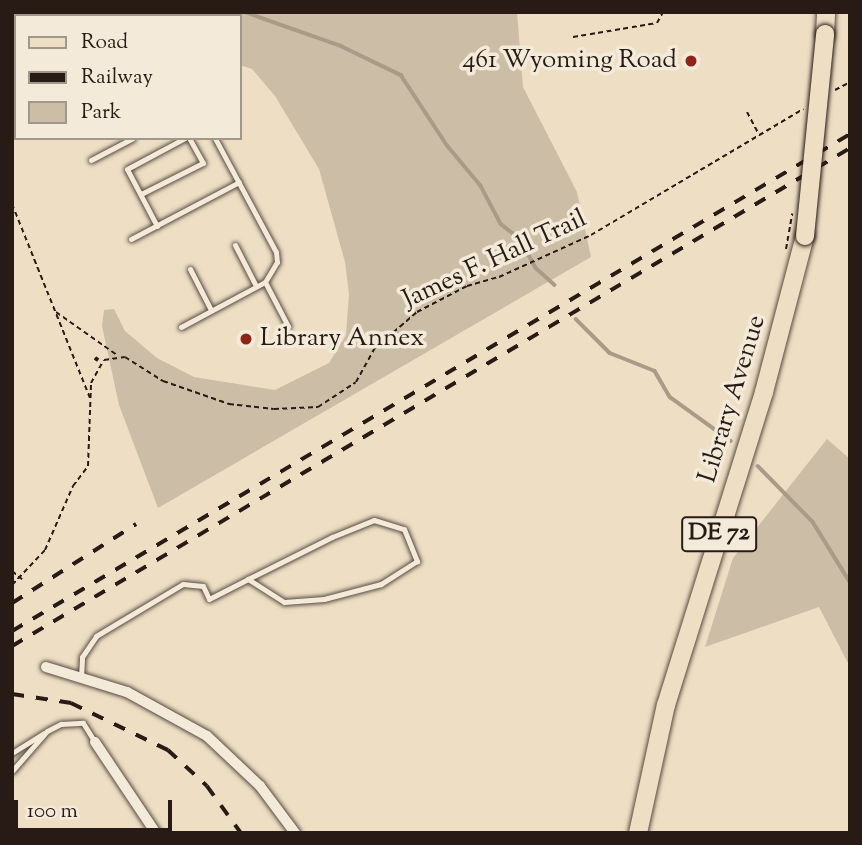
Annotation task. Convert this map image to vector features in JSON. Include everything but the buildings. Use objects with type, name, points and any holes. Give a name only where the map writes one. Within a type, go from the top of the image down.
[{"type":"main road","name":"Library Avenue","points":[[638,833],[666,705],[767,379],[805,236],[826,12]]},
{"type":"street","points":[[46,667],[81,681],[127,692],[207,736],[261,786],[295,833]]},
{"type":"street","points":[[95,741],[156,833]]},
{"type":"lane","points":[[91,160],[129,140]]},
{"type":"lane","points":[[157,226],[127,169],[183,140]]},
{"type":"lane","points":[[141,194],[203,163],[188,140]]},
{"type":"lane","points":[[181,327],[265,282],[275,270],[276,252],[216,140]]},
{"type":"lane","points":[[131,239],[239,182]]},
{"type":"lane","points":[[235,245],[256,286]]},
{"type":"lane","points":[[190,269],[211,310]]},
{"type":"lane","points":[[265,282],[289,326]]},
{"type":"lane","points":[[81,681],[82,657],[96,636],[183,584],[203,586],[209,599],[248,579],[374,520],[389,521],[404,529],[417,561],[381,584],[324,599],[284,602],[248,579]]},
{"type":"lane","points":[[12,753],[61,724],[83,723],[95,741]]},
{"type":"lane","points":[[12,771],[47,731]]},
{"type":"path","points":[[573,37],[657,23],[663,12]]},
{"type":"path","name":"James F. Hall Trail","points":[[54,310],[118,356],[179,388],[229,404],[274,410],[318,407],[356,382],[374,349],[405,320],[467,286],[525,265],[644,206],[760,136],[747,112]]},
{"type":"path","points":[[12,204],[91,399]]},
{"type":"path","points":[[12,585],[22,579],[45,550],[73,486],[88,466],[95,370],[104,360],[118,356]]},
{"type":"path","points":[[12,572],[22,579]]},
{"type":"green space","points":[[517,12],[523,87],[577,192],[591,257],[158,508],[119,405],[102,326],[104,310],[114,309],[125,331],[157,358],[194,377],[275,390],[329,363],[346,335],[349,294],[345,262],[319,169],[275,96],[252,69],[242,66],[242,14],[74,14]]},
{"type":"green space","points":[[827,439],[850,459],[850,667],[819,607],[705,647],[733,558]]},
{"type":"waterway","points":[[140,14],[145,12]]},
{"type":"waterway","points":[[245,12],[341,46],[401,75],[447,145],[481,186],[501,224],[520,239],[536,268],[555,285]]},
{"type":"waterway","points":[[576,319],[610,353],[655,371],[670,397],[731,441]]},
{"type":"waterway","points":[[758,466],[813,522],[850,582]]},
{"type":"railway","points":[[12,631],[850,134]]},
{"type":"railway","points":[[12,646],[850,148]]},
{"type":"railway","points":[[12,603],[136,524]]},
{"type":"railway","points":[[12,694],[71,703],[168,750],[207,786],[241,833]]},
{"type":"place","name":"461 Wyoming Road","points":[[691,61]]},
{"type":"place","name":"Library Annex","points":[[246,339]]}]
